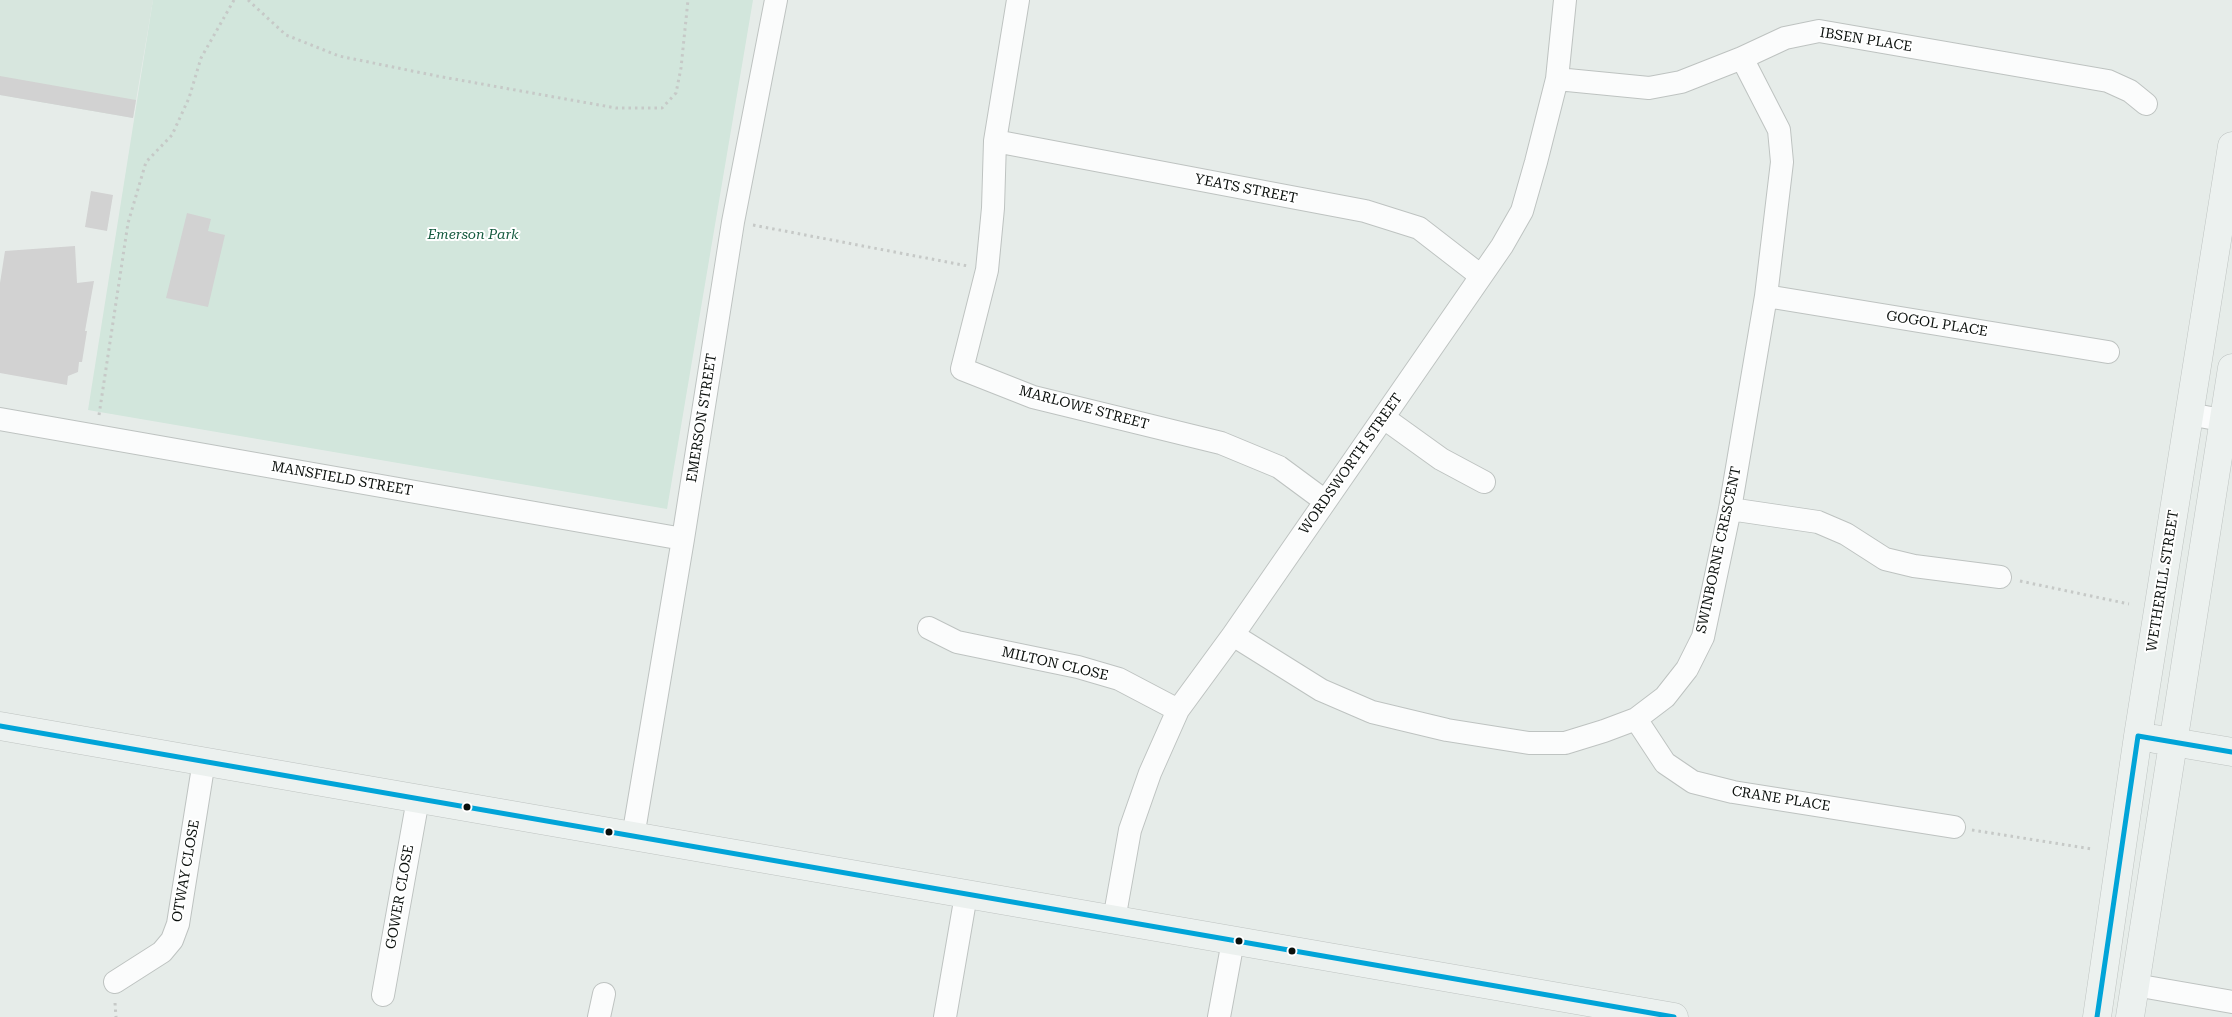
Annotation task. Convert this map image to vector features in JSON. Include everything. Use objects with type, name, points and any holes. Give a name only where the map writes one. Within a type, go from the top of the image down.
[{"type":"street","name":"EMERSON STREET","points":[[633,837],[683,539],[733,222],[776,0]]},
{"type":"street","name":"MARLOWE STREET","points":[[1018,0],[995,141],[993,208],[987,270],[962,369],[1034,397],[1221,443],[1279,467],[1325,501]]},
{"type":"street","name":"WORDSWORTH STREET","points":[[1114,920],[1130,830],[1150,774],[1178,710],[1384,418],[1502,246],[1522,211],[1557,79],[1559,1]]},
{"type":"street","name":"IBSEN PLACE","points":[[1557,79],[1649,88],[1681,82],[1742,58],[1785,38],[1819,31],[2108,81],[2130,91],[2146,104]]},
{"type":"street","name":"SWINBORNE CRESCENT","points":[[1233,634],[1321,690],[1372,712],[1447,730],[1529,743],[1566,743],[1636,719],[1665,697],[1687,669],[1702,637],[1730,509],[1766,296],[1782,162],[1779,130],[1742,58]]},
{"type":"street","name":"YEATS STREET","points":[[995,141],[1365,211],[1419,228],[1481,276]]},
{"type":"street","name":"WETHERILL STREET","points":[[2097,1017],[2138,736],[2232,146]]},
{"type":"street","name":"GOGOL PLACE","points":[[1766,296],[2108,352]]},
{"type":"street","points":[[2130,1017],[2228,421],[2232,368]]},
{"type":"street","points":[[2189,414],[2228,421]]},
{"type":"street","points":[[1384,418],[1441,459],[1484,482]]},
{"type":"street","name":"MANSFIELD STREET","points":[[0,419],[683,539]]},
{"type":"street","points":[[1730,509],[1818,522],[1846,534],[1885,559],[1914,566],[2000,577]]},
{"type":"street","name":"MILTON CLOSE","points":[[929,628],[957,642],[1078,667],[1119,679],[1178,710]]},
{"type":"street","name":"CRANE PLACE","points":[[1636,719],[1665,763],[1693,782],[1733,792],[1954,827]]},
{"type":"street","points":[[0,726],[1644,1014],[1674,1017]]},
{"type":"street","points":[[2138,736],[2232,752]]},
{"type":"street","name":"OTWAY CLOSE","points":[[115,982],[162,952],[172,940],[178,924],[204,761]]},
{"type":"street","name":"GOWER CLOSE","points":[[383,995],[418,799]]},
{"type":"street","points":[[945,1017],[966,895]]},
{"type":"street","points":[[1219,1017],[1233,941]]},
{"type":"street","points":[[2135,986],[2232,1002]]},
{"type":"street","points":[[599,1017],[604,994]]},
{"type":"path","points":[[96,436],[128,222],[146,162],[172,135],[189,98],[201,58],[234,0]]},
{"type":"path","points":[[248,0],[286,35],[339,56],[437,76],[616,108],[662,108],[676,93],[681,68],[688,0]]},
{"type":"path","points":[[733,222],[987,270]]},
{"type":"path","points":[[2000,577],[2129,604]]},
{"type":"path","points":[[1954,827],[2092,849]]},
{"type":"shaded area","points":[[0,0],[153,0],[133,118],[0,95]]},
{"type":"green space","name":"Emerson Park","points":[[153,0],[753,0],[667,509],[88,410]]},
{"type":"building","points":[[0,76],[136,100],[133,118],[0,95]]},
{"type":"building","points":[[91,191],[113,195],[107,231],[85,227]]},
{"type":"building","points":[[187,213],[211,219],[208,231],[225,235],[208,307],[166,298]]},
{"type":"building","points":[[75,246],[77,283],[94,281],[85,331],[87,331],[82,362],[79,362],[78,372],[68,376],[67,385],[0,373],[0,283],[5,251]]},
{"type":"transit line","points":[[0,726],[1674,1017]]},
{"type":"transit line","points":[[2097,1017],[2138,736],[2232,752]]}]
